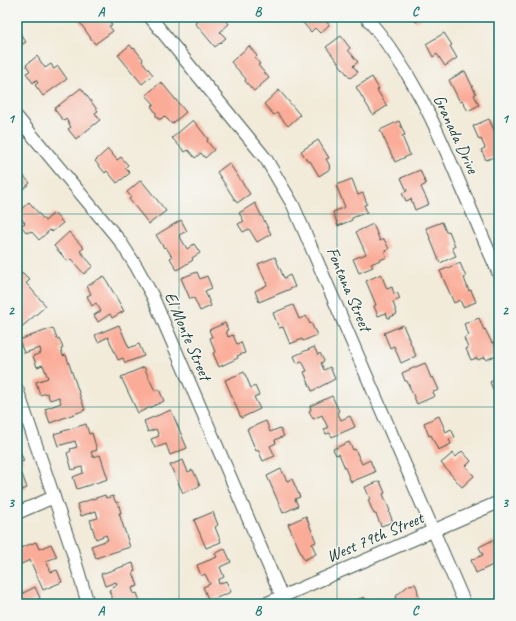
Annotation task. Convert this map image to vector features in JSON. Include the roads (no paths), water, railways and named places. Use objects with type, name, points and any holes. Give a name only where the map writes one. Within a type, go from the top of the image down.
[{"type":"street","name":"Fontana Street","points":[[150,17],[266,159],[293,205],[465,604]]},
{"type":"street","name":"Granada Drive","points":[[366,17],[399,59],[435,124],[499,274]]},
{"type":"street","name":"El Monte Street","points":[[17,118],[120,241],[136,266],[152,295],[282,596]]},
{"type":"street","points":[[17,389],[71,547],[88,604]]},
{"type":"street","points":[[17,513],[54,497]]},
{"type":"street","name":"West 79th Street","points":[[265,604],[499,502]]}]
